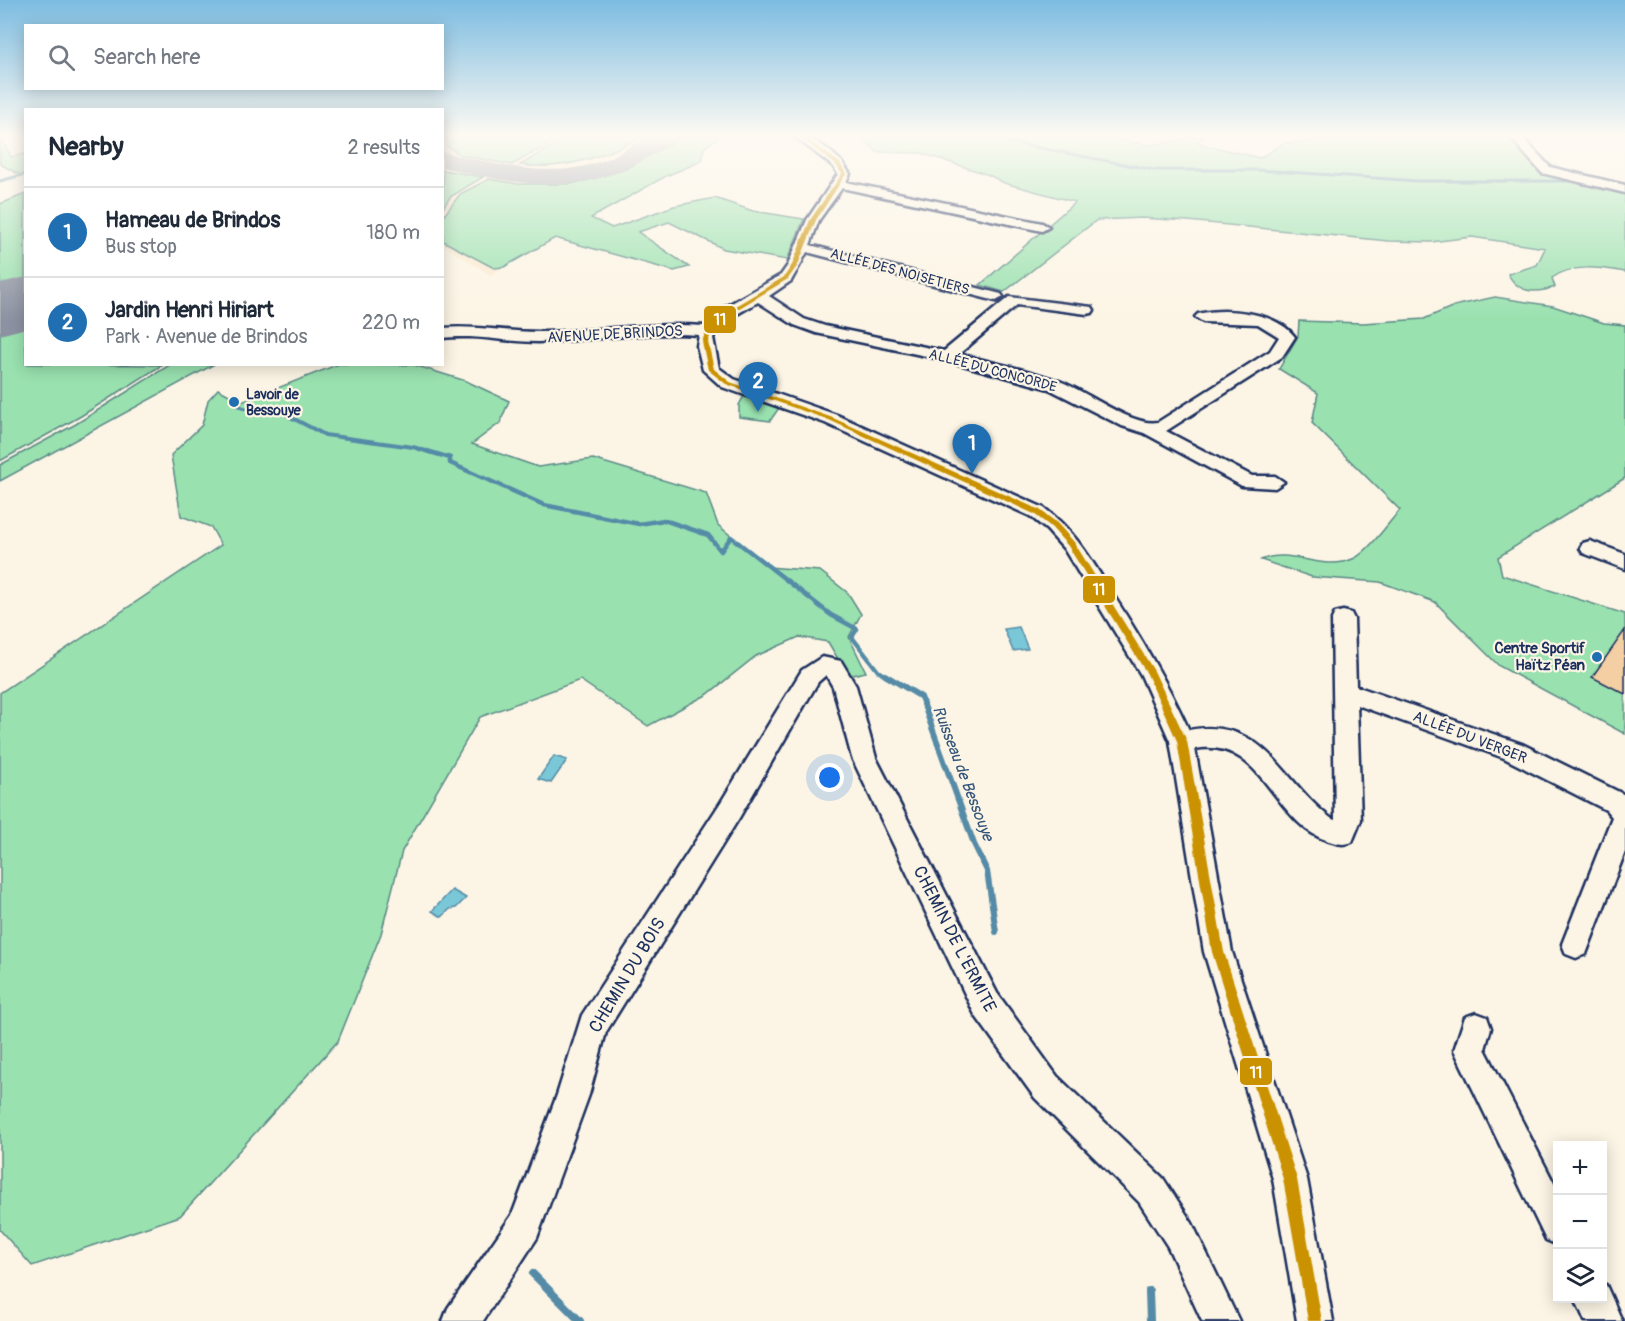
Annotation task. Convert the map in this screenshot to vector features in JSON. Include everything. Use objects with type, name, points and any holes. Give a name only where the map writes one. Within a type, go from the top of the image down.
[{"type":"street","points":[[708,331],[731,311],[785,279],[795,267],[813,221],[830,198]]},
{"type":"street","points":[[904,198],[1042,227]]},
{"type":"street","name":"ALLÉE DES NOISETIERS","points":[[803,247],[996,297]]},
{"type":"street","name":"ALLÉE DU CONCORDE","points":[[759,296],[799,321],[821,330],[947,356],[1055,385],[1128,422],[1150,429],[1249,482],[1275,482]]},
{"type":"street","points":[[947,356],[1014,300],[1087,310]]},
{"type":"street","points":[[1150,429],[1164,426],[1276,354],[1287,337],[1282,327],[1264,321],[1203,317]]},
{"type":"street","name":"AVENUE DE BRINDOS","points":[[444,333],[470,330],[535,337],[586,336],[664,328],[708,331],[705,344],[711,370],[717,377],[831,419],[1036,512],[1054,525],[1071,544],[1151,673],[1182,741],[1218,952],[1290,1179],[1315,1321]]},
{"type":"street","points":[[1590,548],[1625,562]]},
{"type":"street","points":[[1182,741],[1212,737],[1238,742],[1259,755],[1312,821],[1334,833],[1343,834],[1348,820],[1342,619]]},
{"type":"street","name":"CHEMIN DE L'ERMITE","points":[[810,676],[822,666],[833,667],[844,686],[864,758],[986,1004],[1046,1087],[1150,1190],[1180,1235],[1221,1321]]},
{"type":"street","name":"CHEMIN DU BOIS","points":[[461,1321],[525,1226],[573,1095],[593,1026],[730,810],[810,676]]},
{"type":"street","name":"ALLÉE DU VERGER","points":[[1345,691],[1513,751],[1623,809],[1624,817],[1576,944]]},
{"type":"street","points":[[1476,1028],[1469,1050],[1553,1220]]},
{"type":"street","points":[[1595,1303],[1604,1321]]},
{"type":"shaded area","points":[[444,198],[628,198],[490,275],[444,246]]},
{"type":"green space","points":[[16,198],[24,198],[24,280],[0,291],[0,204]]},
{"type":"green space","points":[[444,198],[450,198],[444,206]]},
{"type":"green space","points":[[457,198],[627,198],[591,218],[612,228],[674,206],[715,198],[753,211],[804,219],[787,260],[724,249],[669,222],[638,232],[689,267],[674,271],[555,238],[504,267],[494,268],[444,242],[444,216]]},
{"type":"green space","points":[[1059,198],[1625,198],[1625,272],[1578,268],[1552,278],[1555,287],[1534,291],[1517,285],[1508,274],[1537,265],[1545,248],[1472,237],[1431,242],[1388,241],[1142,218],[1097,220],[1004,292],[980,285],[1075,202]]},
{"type":"green space","points":[[1495,297],[1553,306],[1604,323],[1625,325],[1625,478],[1498,557],[1502,575],[1625,614],[1625,734],[1499,666],[1435,602],[1380,582],[1312,577],[1261,560],[1284,556],[1330,563],[1355,558],[1372,543],[1400,510],[1312,423],[1318,393],[1279,369],[1298,336],[1299,321],[1363,323],[1424,319],[1454,306]]},
{"type":"green space","points":[[24,319],[24,366],[160,366],[81,416],[0,461],[0,331]]},
{"type":"green space","points":[[168,366],[211,366],[0,481],[0,465],[76,424]]},
{"type":"green space","points":[[334,366],[417,366],[466,381],[509,401],[500,423],[472,444],[538,467],[593,459],[706,493],[718,525],[768,567],[820,571],[848,593],[861,614],[849,637],[866,672],[848,676],[828,642],[799,637],[756,656],[708,694],[648,726],[580,680],[480,717],[402,851],[381,934],[338,1041],[180,1216],[32,1266],[0,1230],[0,693],[221,545],[211,527],[181,516],[171,455],[202,425],[208,400],[218,389],[242,402]]},
{"type":"green space","points":[[744,396],[779,408],[770,421],[739,417],[739,405]]},
{"type":"water","points":[[1019,627],[1028,649],[1013,651],[1004,629]]},
{"type":"water","points":[[554,756],[567,760],[551,783],[538,779]]},
{"type":"water","points":[[452,890],[466,898],[442,917],[432,911]]},
{"type":"building","points":[[1625,630],[1625,694],[1592,677]]},
{"type":"waterway","name":"Ruisseau de Bessouye","points":[[237,404],[243,408],[277,410],[325,435],[413,447],[432,453]]},
{"type":"waterway","name":"Ruisseau de Bessouye","points":[[427,451],[450,458],[450,463],[544,505],[639,524],[664,520],[708,535],[721,551],[731,537],[831,615],[857,629],[852,637],[878,671],[887,677]]},
{"type":"waterway","name":"Ruisseau de Bessouye","points":[[885,675],[921,697],[974,844],[987,871],[996,932]]},
{"type":"waterway","points":[[533,1274],[580,1321]]},
{"type":"waterway","name":"Ruisseau de Bessouye","points":[[1149,1291],[1150,1321]]},
{"type":"runway","points":[[0,311],[24,301]]},
{"type":"transit line","name":"11","points":[[828,198],[813,220],[795,265],[786,278],[729,312],[710,328],[705,342],[711,370],[728,383],[831,419],[1037,512],[1054,525],[1071,544],[1151,673],[1182,741],[1218,952],[1290,1179],[1315,1321]]},
{"type":"place","name":"Lavoir de Bessouye","points":[[234,402]]},
{"type":"place","name":"Jardin Henri Hiriart","points":[[758,412]]},
{"type":"place","name":"Hameau de Brindos","points":[[972,474]]},
{"type":"place","name":"Centre Sportif Haïtz Péan","points":[[1597,657]]}]
